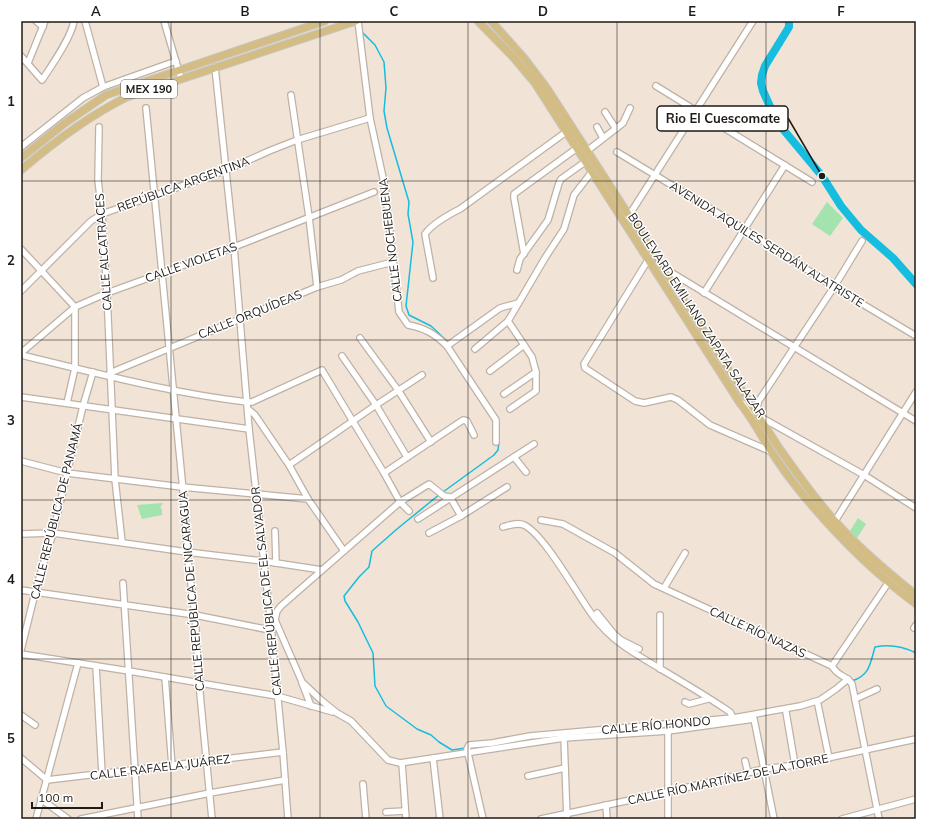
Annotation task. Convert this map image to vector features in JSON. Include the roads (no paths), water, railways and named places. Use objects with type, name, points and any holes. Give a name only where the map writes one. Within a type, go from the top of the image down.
[{"type":"main road","name":"MEX 190","points":[[21,158],[65,123],[106,95],[325,21]]},
{"type":"main road","name":"MEX 190","points":[[21,170],[65,134],[105,108],[127,97],[357,21]]},
{"type":"main road","name":"BOULEVARD EMILIANO ZAPATA SALAZAR","points":[[478,21],[535,83],[740,403],[800,491],[852,550],[888,583],[916,604]]},
{"type":"main road","name":"BOULEVARD EMILIANO ZAPATA SALAZAR","points":[[491,21],[537,74],[664,268],[779,448],[819,502],[835,521],[877,562],[916,594]]},
{"type":"main road","points":[[754,423],[760,417]]},
{"type":"street","points":[[28,64],[44,24],[36,21]]},
{"type":"street","points":[[21,56],[42,80],[54,64],[73,28],[74,21]]},
{"type":"street","points":[[85,21],[103,87]]},
{"type":"street","points":[[164,21],[181,79]]},
{"type":"street","name":"CALLE NOCHEBUENA","points":[[357,21],[370,118],[385,187],[399,312],[408,325],[421,327],[437,336],[448,346],[496,420],[496,442]]},
{"type":"street","points":[[622,221],[630,216],[695,110],[753,21]]},
{"type":"street","points":[[21,147],[83,98],[103,87],[176,61]]},
{"type":"street","name":"CALLE REPÚBLICA DE EL SALVADOR","points":[[215,67],[227,170],[249,429],[269,610],[272,619],[270,630],[283,752],[288,819]]},
{"type":"street","points":[[656,86],[812,182]]},
{"type":"street","points":[[291,95],[309,217],[317,287]]},
{"type":"street","name":"CALLE REPÚBLICA DE NICARAGUA","points":[[146,108],[170,347],[175,418],[212,819]]},
{"type":"street","points":[[587,151],[616,129],[622,123],[630,108]]},
{"type":"street","points":[[605,112],[616,129]]},
{"type":"street","name":"REPÚBLICA ARGENTINA","points":[[21,291],[91,221],[102,214],[227,170],[269,150],[370,118]]},
{"type":"street","name":"CALLE ALCATRACES","points":[[99,127],[98,180],[102,214],[107,293],[115,479],[122,542]]},
{"type":"street","points":[[597,127],[603,138]]},
{"type":"street","points":[[433,278],[425,234],[428,230],[450,214],[466,205],[566,132]]},
{"type":"street","points":[[524,254],[514,194],[576,148]]},
{"type":"street","name":"AVENIDA AQUILES SERDÁN ALATRISTE","points":[[617,152],[744,229],[834,287],[916,336]]},
{"type":"street","points":[[518,270],[520,259],[548,220],[561,179],[585,162]]},
{"type":"street","points":[[704,293],[785,165]]},
{"type":"street","points":[[475,349],[508,321],[564,229],[574,195],[591,172]]},
{"type":"street","name":"CALLE VIOLETAS","points":[[21,354],[74,307],[107,293],[234,247],[374,192]]},
{"type":"street","points":[[760,417],[758,402],[834,287],[862,241]]},
{"type":"street","points":[[21,249],[74,307],[75,368],[67,403]]},
{"type":"street","points":[[648,260],[584,364],[585,368],[635,400],[644,402],[671,397],[678,400],[710,425],[772,452]]},
{"type":"street","name":"CALLE ORQUÍDEAS","points":[[110,375],[170,347],[239,318],[317,287],[341,280],[358,271],[393,262]]},
{"type":"street","points":[[664,268],[916,421]]},
{"type":"street","points":[[448,346],[500,308],[518,303]]},
{"type":"street","points":[[508,321],[532,357],[536,372],[536,391],[510,409]]},
{"type":"street","points":[[360,338],[398,390],[431,442]]},
{"type":"street","points":[[490,371],[524,345]]},
{"type":"street","points":[[21,354],[173,390],[247,402],[252,402],[322,370],[400,502],[409,512]]},
{"type":"street","points":[[342,356],[376,405],[407,457]]},
{"type":"street","name":"CALLE REPÚBLICA DE PANAMÁ","points":[[21,650],[53,533],[83,406],[93,372]]},
{"type":"street","points":[[504,394],[536,372]]},
{"type":"street","points":[[289,465],[422,375]]},
{"type":"street","points":[[835,521],[916,392]]},
{"type":"street","points":[[21,397],[249,429]]},
{"type":"street","points":[[740,403],[747,405],[760,417],[864,475],[916,508]]},
{"type":"street","points":[[248,409],[255,415],[289,465],[308,499],[344,551]]},
{"type":"street","points":[[384,473],[463,420],[467,421],[474,435]]},
{"type":"street","points":[[418,518],[534,444]]},
{"type":"street","points":[[514,457],[526,472]]},
{"type":"street","points":[[21,461],[68,473],[182,487],[308,499]]},
{"type":"street","points":[[311,706],[302,682],[272,619],[277,611],[400,502],[429,484],[444,496],[450,497]]},
{"type":"street","points":[[429,533],[461,516],[507,487]]},
{"type":"street","points":[[450,497],[461,516]]},
{"type":"street","name":"CALLE RÍO NAZAS","points":[[541,520],[563,524],[572,528],[615,553],[647,578],[664,588],[832,666],[838,674],[849,680]]},
{"type":"street","points":[[503,527],[517,523],[533,531],[550,553],[593,616],[609,635],[630,652],[730,712],[733,718]]},
{"type":"street","points":[[275,531],[276,562]]},
{"type":"street","points":[[21,534],[53,533],[187,552],[263,560],[322,570]]},
{"type":"street","points":[[664,588],[685,553]]},
{"type":"street","points":[[123,583],[130,670],[138,819]]},
{"type":"street","points":[[832,666],[888,583]]},
{"type":"street","points":[[21,590],[194,615],[270,630]]},
{"type":"street","points":[[269,610],[272,613],[277,611]]},
{"type":"street","points":[[596,613],[614,634],[621,640],[639,650]]},
{"type":"street","points":[[660,615],[660,669]]},
{"type":"street","points":[[630,652],[631,645]]},
{"type":"street","points":[[21,654],[130,670],[277,696],[337,713]]},
{"type":"street","points":[[36,819],[78,663]]},
{"type":"street","points":[[96,666],[102,774]]},
{"type":"street","points":[[838,674],[840,684]]},
{"type":"street","points":[[165,677],[172,766]]},
{"type":"street","points":[[849,680],[855,699],[879,819]]},
{"type":"street","name":"CALLE RÍO HONDO","points":[[467,749],[469,745],[492,743],[530,736],[733,718],[800,706],[820,700],[836,689],[840,684],[849,680]]},
{"type":"street","points":[[302,682],[320,700],[337,713],[351,721],[388,760],[402,763],[433,758],[467,749],[483,819]]},
{"type":"street","points":[[855,699],[878,689]]},
{"type":"street","points":[[685,702],[689,704],[708,699]]},
{"type":"street","points":[[818,705],[829,758]]},
{"type":"street","points":[[786,712],[795,765]]},
{"type":"street","points":[[21,715],[35,725]]},
{"type":"street","name":"CALLE RÍO HONDO","points":[[467,749],[564,738],[668,731],[754,719],[764,770]]},
{"type":"street","points":[[668,731],[668,819]]},
{"type":"street","points":[[564,738],[567,816]]},
{"type":"street","name":"CALLE RÍO MARTÍNEZ DE LA TORRE","points":[[541,819],[567,816],[606,805],[748,773],[795,765],[916,739]]},
{"type":"street","name":"CALLE RAFAELA JUÁREZ","points":[[47,780],[283,752]]},
{"type":"street","points":[[21,758],[47,780]]},
{"type":"street","points":[[433,758],[440,819]]},
{"type":"street","points":[[745,761],[748,773]]},
{"type":"street","points":[[402,763],[406,819]]},
{"type":"street","points":[[528,776],[565,768]]},
{"type":"street","points":[[764,770],[774,819]]},
{"type":"street","points":[[81,819],[210,793],[285,780]]},
{"type":"street","points":[[363,784],[366,819]]},
{"type":"street","points":[[41,799],[68,819]]},
{"type":"street","points":[[842,819],[916,799]]},
{"type":"street","points":[[606,805],[607,819]]},
{"type":"street","points":[[386,812],[405,811]]},
{"type":"waterway","points":[[789,21],[789,27],[765,66],[762,75],[761,83],[763,91],[772,111],[782,128],[822,176],[841,206],[861,230],[893,258],[916,284]]},
{"type":"waterway","points":[[363,33],[375,45],[384,62],[386,88],[384,111],[387,128],[409,202],[408,214],[413,242],[406,306],[409,315],[431,326],[447,341]]},
{"type":"waterway","points":[[451,347],[497,417]]},
{"type":"waterway","points":[[443,492],[494,455],[498,450],[499,441]]},
{"type":"waterway","points":[[440,494],[372,551],[369,567],[344,596],[345,601],[358,622],[373,653],[375,686],[386,706],[417,729],[431,735],[452,750],[466,748]]},
{"type":"waterway","points":[[852,681],[858,679],[866,672],[875,647],[896,646],[916,653]]},
{"type":"waterway","points":[[603,733],[687,725]]},
{"type":"waterway","points":[[506,743],[556,736]]},
{"type":"waterway","points":[[470,748],[480,747]]},
{"type":"place","name":"Rio El Cuescomate","points":[[822,176]]}]
